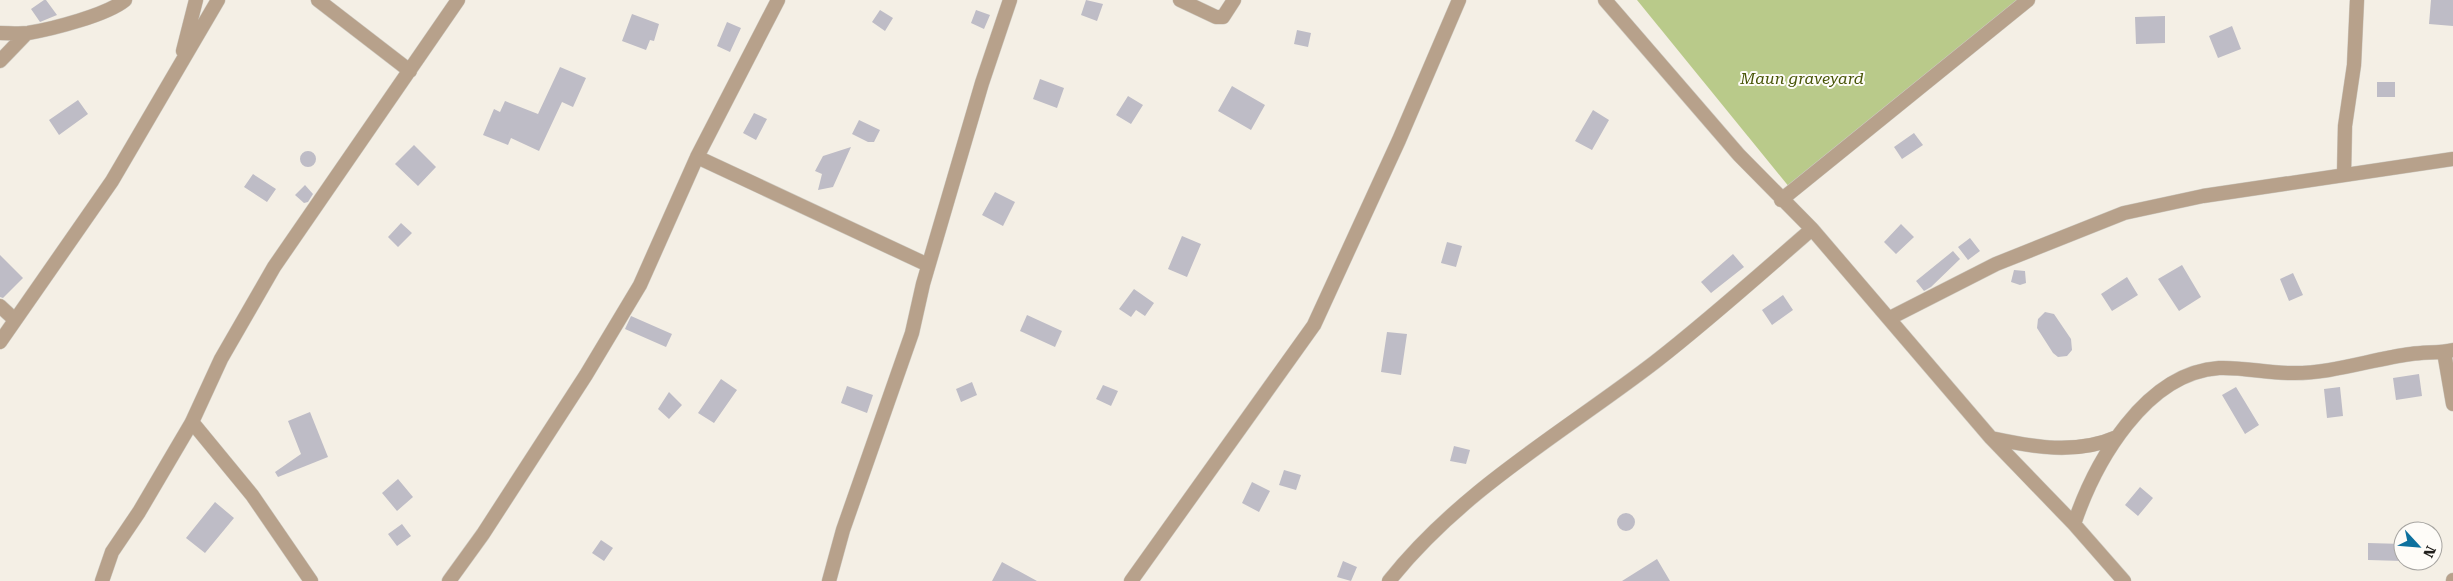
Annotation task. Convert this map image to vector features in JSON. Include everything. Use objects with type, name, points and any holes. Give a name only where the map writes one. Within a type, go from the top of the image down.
[{"type":"street","points":[[0,33],[27,33],[82,19],[117,6],[125,0]]},
{"type":"street","points":[[179,68],[196,0]]},
{"type":"street","points":[[0,342],[112,181],[218,0]]},
{"type":"street","points":[[318,0],[410,70]]},
{"type":"street","points":[[102,581],[112,552],[139,512],[192,422],[221,359],[274,267],[458,0]]},
{"type":"street","points":[[449,581],[483,534],[586,375],[640,285],[696,157],[778,0]]},
{"type":"street","points":[[829,581],[843,530],[912,333],[928,265],[982,83],[1010,0]]},
{"type":"street","points":[[1180,0],[1216,17],[1223,17],[1234,0]]},
{"type":"street","points":[[1131,581],[1314,325],[1329,297],[1459,0]]},
{"type":"street","points":[[1605,0],[1739,155],[1781,200],[1812,229],[1991,438],[2074,524],[2124,581]]},
{"type":"street","points":[[1781,200],[2028,0]]},
{"type":"street","points":[[2344,175],[2345,126],[2354,65],[2358,0]]},
{"type":"street","points":[[0,61],[27,33]]},
{"type":"street","points":[[696,157],[928,265]]},
{"type":"street","points":[[1890,318],[1996,264],[2124,213],[2203,196],[2453,159]]},
{"type":"street","points":[[1389,581],[1427,539],[1489,481],[1655,362],[1812,229]]},
{"type":"street","points":[[0,306],[15,320]]},
{"type":"street","points":[[2074,524],[2090,481],[2117,437],[2148,402],[2161,391],[2173,382],[2197,373],[2218,368],[2291,374],[2412,354],[2448,351],[2453,404]]},
{"type":"street","points":[[192,422],[252,495],[311,581]]},
{"type":"street","points":[[1991,438],[2042,448],[2086,447],[2117,437]]},
{"type":"green space","name":"Maun graveyard","points":[[1637,0],[2018,0],[1790,188]]},
{"type":"building","points":[[46,0],[57,15],[40,22],[31,9]]},
{"type":"building","points":[[1086,0],[1103,4],[1097,21],[1081,15]]},
{"type":"building","points":[[2431,0],[2453,0],[2453,26],[2429,24]]},
{"type":"building","points":[[880,10],[893,18],[885,31],[872,22]]},
{"type":"building","points":[[976,10],[990,15],[984,29],[971,23]]},
{"type":"building","points":[[632,14],[659,24],[654,41],[650,40],[646,50],[622,41]]},
{"type":"building","points":[[2165,16],[2165,43],[2136,44],[2135,17]]},
{"type":"building","points":[[727,22],[741,28],[730,52],[717,46]]},
{"type":"building","points":[[2232,26],[2241,49],[2218,58],[2209,36]]},
{"type":"building","points":[[1297,30],[1311,33],[1308,47],[1294,44]]},
{"type":"building","points":[[560,67],[586,78],[573,107],[562,102],[539,151],[511,138],[508,145],[483,135],[494,109],[500,112],[505,101],[538,114]]},
{"type":"building","points":[[1040,79],[1064,88],[1057,108],[1033,99]]},
{"type":"building","points":[[2377,82],[2395,82],[2395,97],[2377,97]]},
{"type":"building","points":[[1232,86],[1265,105],[1251,130],[1218,111]]},
{"type":"building","points":[[1128,96],[1143,105],[1131,124],[1116,115]]},
{"type":"building","points":[[78,100],[88,114],[59,135],[49,120]]},
{"type":"building","points":[[1593,110],[1609,120],[1592,150],[1575,141]]},
{"type":"building","points":[[754,113],[767,119],[756,140],[743,133]]},
{"type":"building","points":[[859,120],[880,130],[874,142],[868,142],[852,134]]},
{"type":"building","points":[[1914,133],[1923,145],[1902,159],[1894,147]]},
{"type":"building","points":[[414,145],[436,167],[418,186],[395,164]]},
{"type":"building","points":[[851,147],[833,187],[818,190],[822,174],[815,171],[823,156]]},
{"type":"building","points":[[308,151],[314,153],[316,159],[314,165],[308,167],[302,165],[300,159],[302,153]]},
{"type":"building","points":[[253,174],[276,189],[267,202],[244,187]]},
{"type":"building","points":[[305,185],[313,194],[308,202],[304,203],[295,195]]},
{"type":"building","points":[[995,192],[1015,202],[1003,226],[982,215]]},
{"type":"building","points":[[401,223],[412,233],[398,247],[388,237]]},
{"type":"building","points":[[1901,224],[1914,237],[1896,254],[1884,242]]},
{"type":"building","points":[[1182,236],[1201,244],[1187,277],[1168,269]]},
{"type":"building","points":[[1970,238],[1980,251],[1968,260],[1958,247]]},
{"type":"building","points":[[1447,242],[1462,246],[1456,267],[1441,263]]},
{"type":"building","points":[[1953,251],[1960,259],[1931,287],[1924,291],[1916,281]]},
{"type":"building","points":[[1733,254],[1744,267],[1711,293],[1701,282]]},
{"type":"building","points":[[0,255],[23,278],[3,298],[0,297]]},
{"type":"building","points":[[2182,265],[2201,297],[2179,311],[2158,279]]},
{"type":"building","points":[[2014,270],[2025,271],[2026,283],[2020,285],[2011,282]]},
{"type":"building","points":[[2293,273],[2303,295],[2289,301],[2280,279]]},
{"type":"building","points":[[2127,277],[2138,295],[2112,311],[2101,294]]},
{"type":"building","points":[[1134,289],[1154,303],[1145,316],[1136,310],[1131,317],[1119,309]]},
{"type":"building","points":[[1783,295],[1793,310],[1772,325],[1762,310]]},
{"type":"building","points":[[2045,312],[2054,314],[2071,339],[2072,350],[2067,356],[2058,357],[2053,353],[2037,328],[2038,319]]},
{"type":"building","points":[[1027,315],[1062,331],[1055,347],[1020,331]]},
{"type":"building","points":[[631,316],[672,334],[666,347],[625,329]]},
{"type":"building","points":[[1387,332],[1407,334],[1401,375],[1381,372]]},
{"type":"building","points":[[2419,374],[2422,396],[2396,400],[2393,378]]},
{"type":"building","points":[[721,379],[737,390],[714,423],[698,413]]},
{"type":"building","points":[[972,382],[977,395],[961,402],[956,389]]},
{"type":"building","points":[[1103,385],[1118,391],[1111,406],[1096,399]]},
{"type":"building","points":[[847,386],[873,395],[867,413],[841,403]]},
{"type":"building","points":[[2236,387],[2259,425],[2245,434],[2222,395]]},
{"type":"building","points":[[2340,387],[2343,416],[2327,418],[2324,389]]},
{"type":"building","points":[[669,392],[682,405],[669,419],[658,409]]},
{"type":"building","points":[[310,412],[328,457],[278,477],[275,472],[301,454],[288,421]]},
{"type":"building","points":[[1454,446],[1470,450],[1466,464],[1450,461]]},
{"type":"building","points":[[1284,470],[1301,475],[1296,490],[1279,485]]},
{"type":"building","points":[[398,479],[413,497],[397,511],[382,493]]},
{"type":"building","points":[[1252,482],[1270,491],[1259,512],[1242,503]]},
{"type":"building","points":[[2140,487],[2153,498],[2138,516],[2125,505]]},
{"type":"building","points":[[215,502],[234,518],[205,553],[186,538]]},
{"type":"building","points":[[1626,513],[1632,516],[1635,522],[1632,528],[1626,531],[1620,528],[1617,522],[1620,516]]},
{"type":"building","points":[[402,524],[411,536],[397,546],[388,534]]},
{"type":"building","points":[[601,540],[613,548],[604,561],[592,553]]},
{"type":"building","points":[[2368,543],[2393,544],[2393,561],[2368,560]]},
{"type":"building","points":[[1657,559],[1670,581],[1622,581]]},
{"type":"building","points":[[1343,561],[1357,567],[1351,581],[1337,577]]},
{"type":"building","points":[[1002,562],[1037,581],[992,581]]}]
